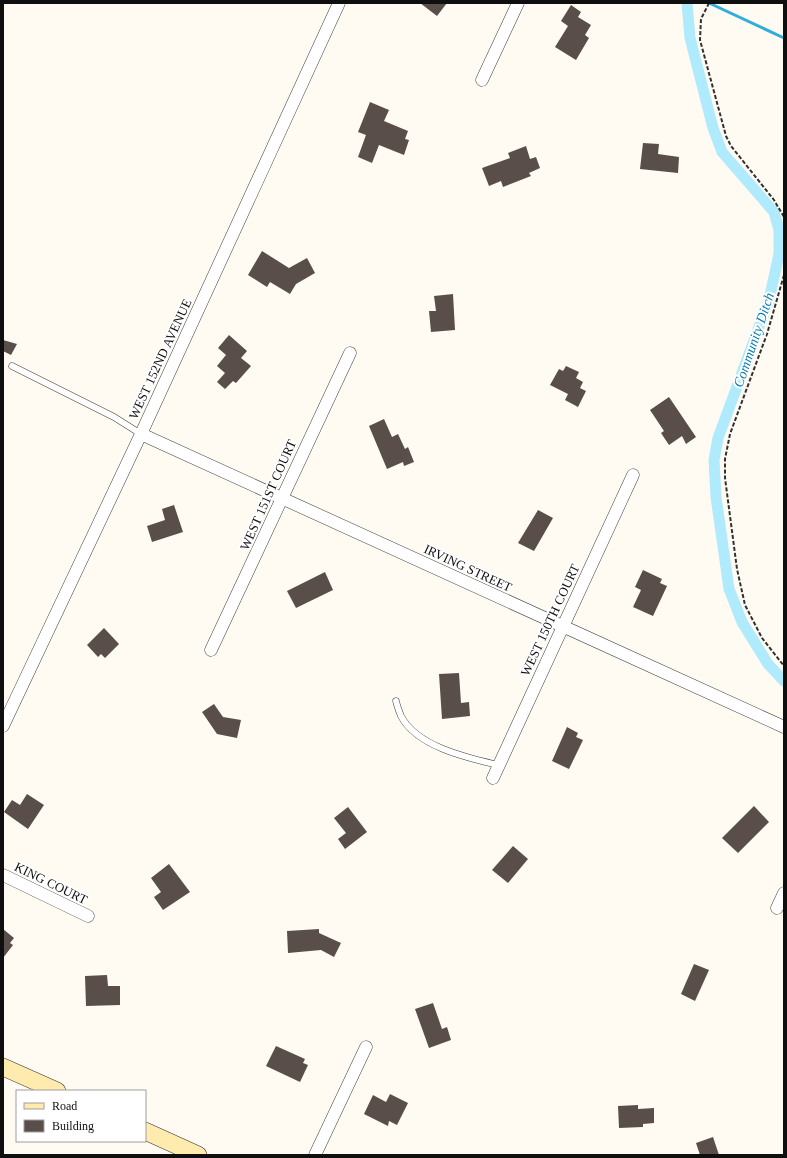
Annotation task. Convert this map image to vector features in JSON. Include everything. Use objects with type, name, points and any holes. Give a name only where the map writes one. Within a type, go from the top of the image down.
[{"type":"main road","points":[[3,1067],[55,1090]]},
{"type":"main road","points":[[146,1131],[198,1155]]},
{"type":"street","name":"WEST 152ND AVENUE","points":[[3,726],[141,434],[339,3]]},
{"type":"street","points":[[482,80],[518,3]]},
{"type":"street","name":"WEST 151ST COURT","points":[[211,650],[350,353]]},
{"type":"street","name":"IRVING STREET","points":[[141,434],[784,727]]},
{"type":"street","name":"WEST 150TH COURT","points":[[493,778],[633,475]]},
{"type":"street","name":"KING COURT","points":[[3,875],[88,916]]},
{"type":"street","points":[[777,908],[784,893]]},
{"type":"street","points":[[315,1155],[366,1047]]},
{"type":"lane","points":[[12,366],[124,422],[141,434]]},
{"type":"lane","points":[[396,701],[401,715],[408,726],[442,749],[463,757],[498,765]]},
{"type":"path","points":[[709,3],[701,20],[700,40],[726,136],[731,146],[774,200],[784,217]]},
{"type":"path","points":[[784,275],[767,334],[730,434],[725,459],[725,478],[736,569],[745,605],[762,638],[784,666]]},
{"type":"building","points":[[420,3],[447,3],[437,16]]},
{"type":"building","points":[[571,5],[581,12],[578,17],[591,25],[585,35],[589,38],[576,60],[555,47],[568,26],[561,21]]},
{"type":"building","points":[[370,102],[389,110],[384,121],[408,131],[405,139],[409,140],[404,155],[379,145],[372,163],[358,157],[366,135],[358,132]]},
{"type":"building","points":[[643,143],[659,144],[658,154],[679,157],[678,173],[640,169]]},
{"type":"building","points":[[526,146],[530,159],[536,157],[540,168],[529,173],[531,176],[503,187],[501,181],[489,186],[482,168],[510,158],[508,153]]},
{"type":"building","points":[[262,251],[289,268],[307,258],[315,273],[296,284],[290,294],[270,282],[267,287],[248,275]]},
{"type":"building","points":[[453,294],[455,330],[431,332],[429,311],[436,311],[434,296]]},
{"type":"building","points":[[229,335],[247,351],[241,358],[251,366],[236,383],[233,381],[225,389],[217,382],[225,373],[217,366],[226,355],[218,348]]},
{"type":"building","points":[[3,340],[17,344],[11,355],[3,351]]},
{"type":"building","points":[[566,366],[579,372],[576,378],[583,382],[580,388],[586,391],[578,407],[565,400],[568,394],[550,385],[559,369],[563,371]]},
{"type":"building","points":[[669,397],[696,437],[686,444],[682,436],[669,445],[661,433],[664,431],[650,410]]},
{"type":"building","points":[[384,419],[392,437],[398,434],[405,449],[408,447],[414,462],[404,466],[403,462],[387,469],[369,426]]},
{"type":"building","points":[[174,505],[183,532],[152,542],[147,526],[165,520],[162,509]]},
{"type":"building","points":[[538,510],[553,518],[534,551],[518,543]]},
{"type":"building","points":[[643,570],[662,579],[660,583],[667,586],[653,616],[633,607],[641,590],[635,587]]},
{"type":"building","points":[[325,572],[333,590],[296,608],[287,591]]},
{"type":"building","points":[[104,628],[119,644],[105,658],[101,654],[98,657],[87,645]]},
{"type":"building","points":[[459,673],[461,703],[469,702],[470,716],[442,719],[439,674]]},
{"type":"building","points":[[214,704],[223,717],[241,720],[237,738],[217,734],[202,712]]},
{"type":"building","points":[[567,727],[578,733],[576,737],[583,740],[569,769],[552,761]]},
{"type":"building","points":[[27,794],[44,805],[28,829],[4,812],[12,800],[20,805]]},
{"type":"building","points":[[754,806],[769,822],[738,853],[722,838]]},
{"type":"building","points":[[348,807],[367,832],[345,849],[338,839],[346,833],[334,818]]},
{"type":"building","points":[[513,846],[528,859],[508,883],[492,870]]},
{"type":"building","points":[[169,864],[190,892],[163,910],[154,897],[161,892],[151,878]]},
{"type":"building","points":[[3,929],[14,938],[10,943],[13,945],[3,958]]},
{"type":"building","points":[[319,929],[319,933],[341,943],[334,957],[321,950],[288,953],[287,931]]},
{"type":"building","points":[[694,964],[709,970],[695,1001],[681,994]]},
{"type":"building","points":[[107,975],[108,986],[120,986],[120,1005],[86,1006],[85,976]]},
{"type":"building","points":[[433,1003],[442,1029],[447,1027],[451,1040],[429,1048],[415,1009]]},
{"type":"building","points":[[276,1046],[305,1059],[303,1063],[308,1065],[300,1082],[266,1066]]},
{"type":"building","points":[[390,1094],[408,1103],[397,1125],[389,1121],[388,1126],[364,1114],[373,1095],[386,1102]]},
{"type":"building","points":[[638,1105],[638,1109],[654,1108],[654,1123],[643,1124],[643,1127],[619,1128],[618,1106]]},
{"type":"building","points":[[713,1137],[719,1155],[700,1155],[696,1143]]},
{"type":"waterway","name":"Community Ditch","points":[[687,3],[690,38],[713,128],[722,152],[774,212],[779,230],[779,254],[769,300],[718,438],[714,460],[716,497],[729,589],[742,622],[768,664],[784,681]]},
{"type":"waterway","points":[[709,3],[784,38]]}]
